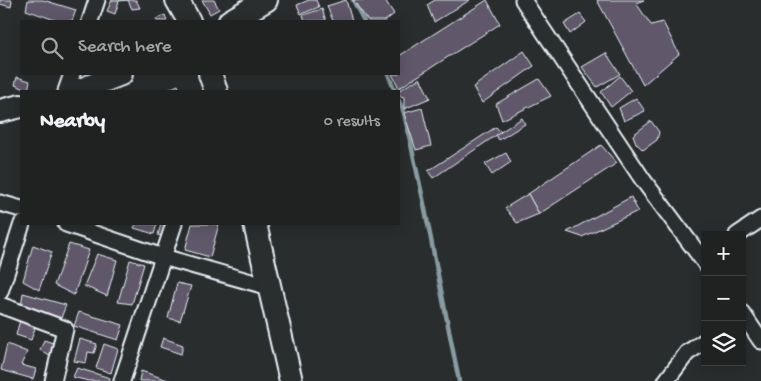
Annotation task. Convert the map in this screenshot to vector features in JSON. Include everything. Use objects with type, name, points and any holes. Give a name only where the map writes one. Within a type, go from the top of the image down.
[{"type":"street","points":[[90,20],[97,0]]},
{"type":"street","points":[[177,0],[188,20]]},
{"type":"street","points":[[232,20],[266,0]]},
{"type":"street","points":[[523,0],[643,180],[701,255]]},
{"type":"street","points":[[66,90],[72,75]]},
{"type":"street","points":[[81,90],[118,75]]},
{"type":"street","points":[[210,75],[216,90]]},
{"type":"street","points":[[0,111],[20,106]]},
{"type":"street","points":[[0,203],[20,209]]},
{"type":"street","points":[[743,231],[761,220]]},
{"type":"street","points":[[0,292],[22,225]]},
{"type":"street","points":[[69,225],[163,257],[269,287]]},
{"type":"street","points":[[122,381],[174,225]]},
{"type":"street","points":[[255,225],[291,381]]},
{"type":"street","points":[[0,305],[65,329],[53,381]]},
{"type":"street","points":[[746,320],[761,341]]},
{"type":"street","points":[[666,381],[687,353],[701,344]]},
{"type":"building","points":[[0,0],[12,0],[11,7],[0,4]]},
{"type":"building","points":[[28,0],[43,0],[76,10],[72,20],[55,20],[26,10]]},
{"type":"building","points":[[112,0],[128,0],[119,1],[115,14],[107,11]]},
{"type":"building","points":[[128,0],[136,0],[140,8],[132,9]]},
{"type":"building","points":[[202,0],[214,0],[219,9],[210,14]]},
{"type":"building","points":[[309,0],[316,0],[319,7],[301,14],[297,5]]},
{"type":"building","points":[[346,0],[352,20],[333,20],[327,6]]},
{"type":"building","points":[[353,0],[385,0],[394,14],[386,20],[367,20]]},
{"type":"building","points":[[435,0],[470,0],[434,22],[427,5]]},
{"type":"building","points":[[487,0],[500,24],[399,88],[392,75],[400,75],[400,55]]},
{"type":"building","points":[[597,0],[644,0],[636,3],[651,25],[663,22],[679,54],[643,85]]},
{"type":"building","points":[[322,9],[326,20],[305,20],[303,15]]},
{"type":"building","points":[[580,14],[586,22],[570,34],[564,24]]},
{"type":"building","points":[[165,15],[167,20],[156,20]]},
{"type":"building","points":[[524,51],[534,66],[482,103],[473,87]]},
{"type":"building","points":[[606,53],[620,74],[597,87],[582,67]]},
{"type":"building","points":[[620,76],[631,91],[611,107],[601,92]]},
{"type":"building","points":[[17,77],[30,81],[28,90],[15,85]]},
{"type":"building","points":[[420,78],[430,98],[404,109],[404,97],[400,96],[400,90]]},
{"type":"building","points":[[539,79],[551,96],[502,120],[496,104]]},
{"type":"building","points":[[178,85],[180,90],[167,90]]},
{"type":"building","points":[[636,98],[645,111],[624,121],[619,108]]},
{"type":"building","points":[[422,108],[431,146],[416,150],[404,113]]},
{"type":"building","points":[[522,118],[525,124],[499,140],[496,135]]},
{"type":"building","points":[[651,121],[659,132],[657,140],[643,150],[636,143],[633,135]]},
{"type":"building","points":[[496,127],[501,132],[433,178],[428,171]]},
{"type":"building","points":[[601,145],[617,163],[539,214],[528,194]]},
{"type":"building","points":[[506,153],[511,162],[492,175],[485,164]]},
{"type":"building","points":[[528,194],[539,214],[517,223],[505,208]]},
{"type":"building","points":[[631,197],[638,211],[582,237],[567,232]]},
{"type":"building","points":[[136,225],[157,225],[154,234],[134,228]]},
{"type":"building","points":[[161,225],[168,225],[164,237],[158,235]]},
{"type":"building","points":[[192,225],[219,225],[210,257],[185,250]]},
{"type":"building","points":[[69,244],[89,250],[74,295],[54,285]]},
{"type":"building","points":[[33,245],[52,252],[39,290],[23,281]]},
{"type":"building","points":[[97,254],[117,260],[107,296],[84,286]]},
{"type":"building","points":[[130,260],[144,264],[132,304],[118,302]]},
{"type":"building","points":[[177,283],[191,286],[180,321],[168,318]]},
{"type":"building","points":[[23,293],[66,305],[59,323],[21,308]]},
{"type":"building","points":[[79,312],[123,325],[118,340],[74,326]]},
{"type":"building","points":[[20,320],[36,325],[31,340],[16,335]]},
{"type":"building","points":[[163,338],[183,345],[181,354],[160,347]]},
{"type":"building","points":[[80,339],[97,344],[94,353],[88,352],[86,363],[74,361]]},
{"type":"building","points":[[44,340],[56,344],[51,357],[40,350]]},
{"type":"building","points":[[7,344],[27,352],[21,365],[36,369],[33,379],[1,370]]},
{"type":"building","points":[[104,344],[118,349],[111,373],[96,368]]},
{"type":"building","points":[[77,368],[110,378],[109,381],[88,381],[73,377]]},
{"type":"building","points":[[141,371],[171,381],[139,381]]},
{"type":"waterway","points":[[353,0],[363,20]]},
{"type":"waterway","points":[[388,75],[395,90]]},
{"type":"waterway","points":[[400,103],[404,113],[423,199],[459,381]]}]
